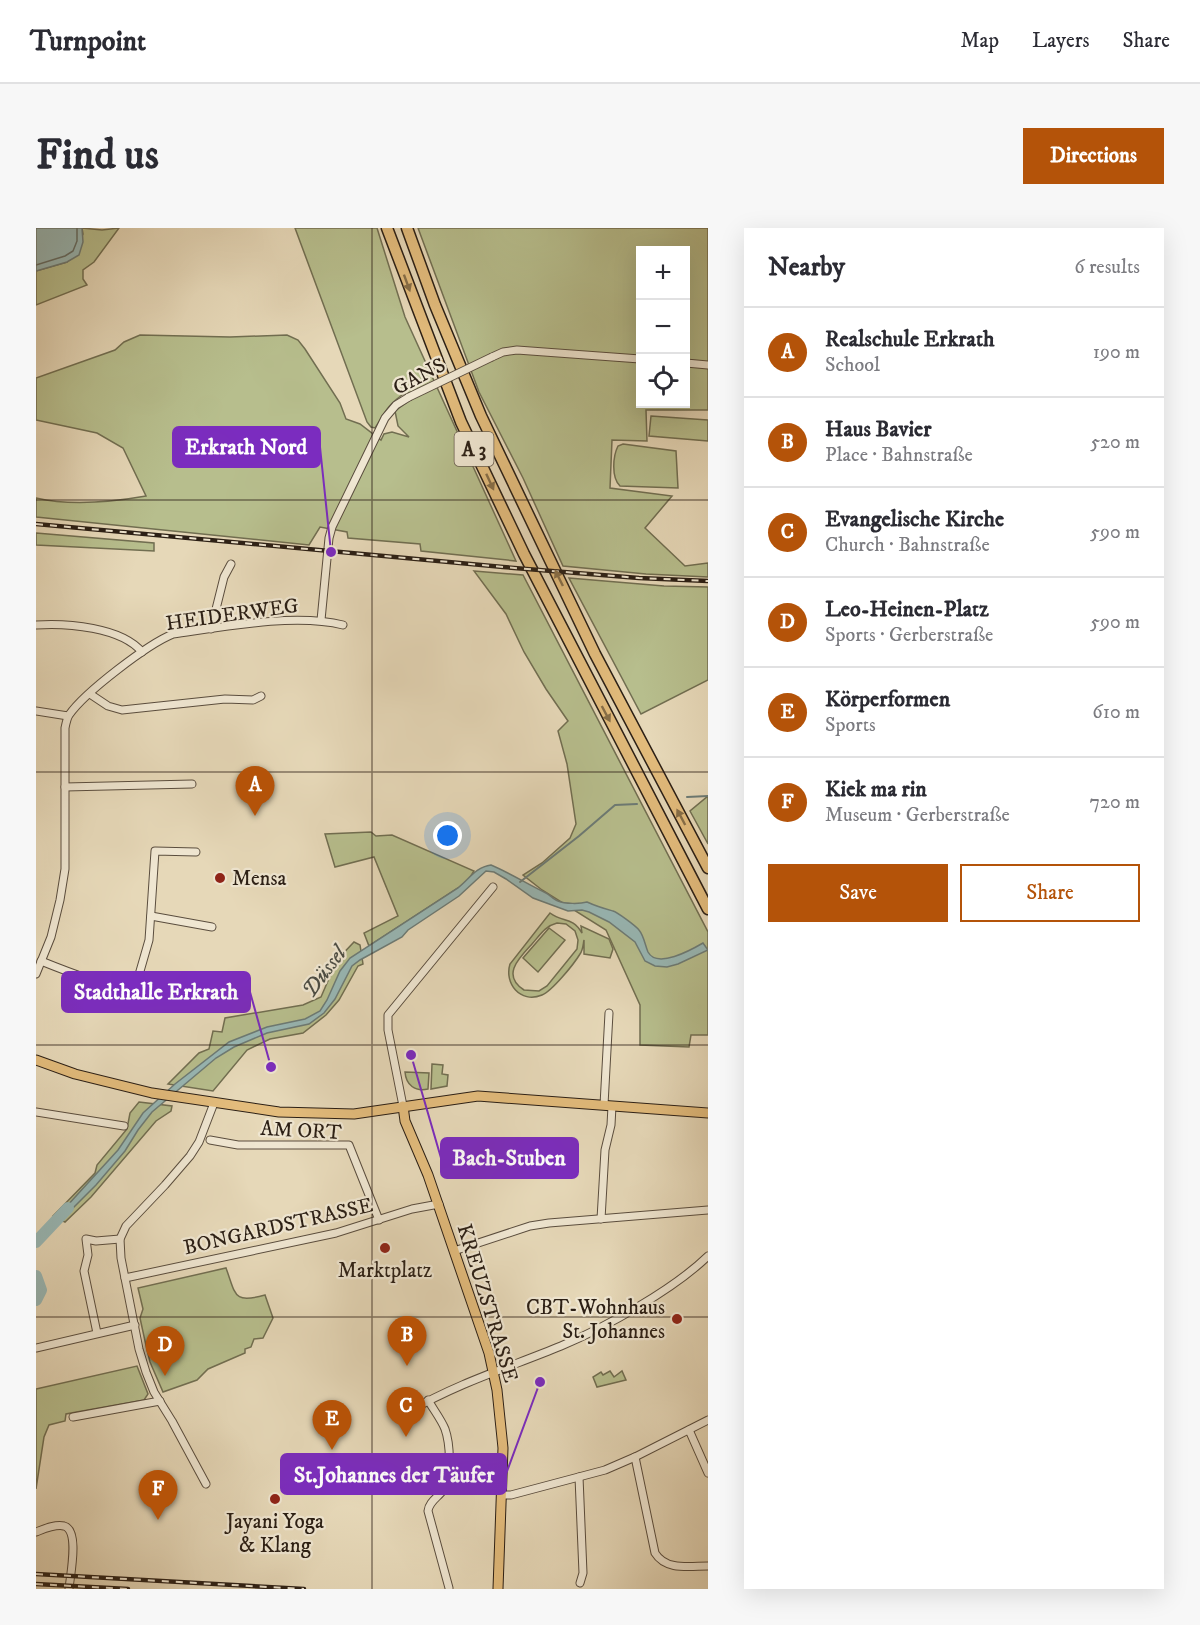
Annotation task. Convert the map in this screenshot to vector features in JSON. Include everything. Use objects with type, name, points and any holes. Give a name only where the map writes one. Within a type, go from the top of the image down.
[{"type":"highway","name":"A 3","points":[[387,228],[461,422],[579,663],[708,909]]},
{"type":"highway","name":"A 3","points":[[407,228],[435,305],[481,416],[596,654],[708,868]]},
{"type":"main road","points":[[36,1060],[52,1067],[152,1093],[279,1112],[354,1114],[478,1096],[708,1113]]},
{"type":"main road","name":"KREUZSTRASSE","points":[[403,1106],[405,1121],[438,1202],[489,1353],[493,1372],[502,1425],[498,1589]]},
{"type":"street","name":"GANS","points":[[325,578],[332,527],[385,418],[396,405],[503,352],[517,350],[636,359]]},
{"type":"street","points":[[690,363],[708,365]]},
{"type":"street","points":[[211,629],[224,577],[231,564]]},
{"type":"street","name":"HEIDERWEG","points":[[321,620],[325,578]]},
{"type":"street","name":"HEIDERWEG","points":[[68,716],[90,694],[142,652],[160,639],[173,634],[321,620],[343,625]]},
{"type":"street","points":[[36,625],[74,626],[100,631],[130,640],[142,652]]},
{"type":"street","points":[[90,694],[122,710],[225,699],[253,700],[261,696]]},
{"type":"street","points":[[36,711],[68,716],[64,728],[64,869],[60,900],[51,937],[36,974]]},
{"type":"street","points":[[65,787],[192,784]]},
{"type":"street","points":[[134,992],[149,940],[155,851],[196,852]]},
{"type":"street","points":[[403,1106],[388,1030],[388,1015],[494,887]]},
{"type":"street","points":[[151,916],[212,927]]},
{"type":"street","points":[[41,962],[134,992],[188,1004],[206,1004]]},
{"type":"street","points":[[601,1219],[605,1150],[611,1125],[608,1106],[609,1013]]},
{"type":"street","points":[[206,1484],[159,1401],[142,1363],[121,1258],[120,1239],[129,1221],[190,1156],[199,1142],[214,1103]]},
{"type":"street","points":[[36,1112],[124,1126]]},
{"type":"street","name":"AM ORT","points":[[210,1140],[238,1145],[349,1145],[379,1220]]},
{"type":"street","name":"BONGARDSTRASSE","points":[[125,1278],[316,1238],[438,1202]]},
{"type":"street","points":[[454,1251],[530,1226],[708,1210]]},
{"type":"street","points":[[97,1333],[84,1271],[88,1255],[86,1239],[96,1241],[120,1239]]},
{"type":"street","points":[[410,1411],[493,1372],[563,1345],[606,1324],[671,1286],[708,1256]]},
{"type":"street","points":[[36,1348],[135,1325]]},
{"type":"street","points":[[74,1417],[159,1401]]},
{"type":"street","points":[[428,1401],[442,1423],[446,1436],[449,1474],[444,1488],[429,1506],[428,1511],[449,1588]]},
{"type":"street","points":[[502,1495],[511,1495],[605,1470],[708,1420]]},
{"type":"street","points":[[689,1430],[708,1473]]},
{"type":"street","points":[[634,1457],[655,1553],[659,1559],[673,1566],[708,1566]]},
{"type":"street","points":[[579,1477],[583,1573],[580,1583]]},
{"type":"street","points":[[36,1532],[55,1526],[68,1527],[74,1540],[69,1589]]},
{"type":"green space","points":[[82,228],[102,230],[119,228],[94,262],[83,270],[83,279],[87,285],[36,305],[36,271],[67,262],[83,234]]},
{"type":"green space","points":[[295,228],[377,228],[405,317],[516,561],[421,551],[420,544],[348,538],[347,532],[320,527],[309,545],[36,517],[36,498],[63,502],[91,502],[146,496],[123,448],[97,433],[36,420],[36,378],[115,350],[124,342],[140,335],[230,337],[287,335],[298,340],[305,349],[340,403],[346,419],[360,424],[381,440],[384,434],[392,432],[409,437],[398,426],[395,411],[406,403],[405,393],[390,405],[375,428],[367,422]]},
{"type":"green space","points":[[418,228],[708,228],[708,362],[690,361],[690,246],[636,246],[636,408],[690,408],[690,365],[708,367],[708,410],[646,410],[647,441],[612,440],[610,488],[672,496],[645,528],[685,566],[708,563],[708,577],[563,566],[523,478],[479,392]]},
{"type":"green space","points":[[651,416],[708,420],[708,441],[649,436]]},
{"type":"green space","points":[[623,444],[676,451],[678,488],[620,486],[615,477],[614,461],[618,446]]},
{"type":"green space","points":[[36,533],[154,543],[154,551],[36,545]]},
{"type":"green space","points":[[474,571],[523,575],[708,932],[708,1035],[691,1035],[689,1047],[640,1045],[640,1005],[606,930],[542,890],[523,875],[542,863],[570,838],[576,824],[567,764],[558,731],[568,721],[524,652],[506,614]]},
{"type":"green space","points":[[569,578],[664,586],[708,587],[708,680],[641,714]]},
{"type":"green space","points":[[708,796],[708,844],[690,811]]},
{"type":"green space","points":[[371,832],[376,836],[392,835],[474,871],[469,879],[458,888],[369,946],[364,933],[398,916],[374,857],[335,867],[325,834]]},
{"type":"green space","points":[[550,913],[575,924],[582,933],[581,926],[609,939],[613,949],[610,958],[584,954],[584,940],[581,952],[563,977],[542,995],[534,997],[527,997],[515,990],[509,978],[510,964]],"holes":[[[553,924],[566,924],[575,931],[578,940],[577,949],[547,986],[539,991],[524,990],[514,978],[514,967],[546,929]]]},
{"type":"green space","points":[[549,928],[565,940],[538,972],[523,958]]},
{"type":"green space","points":[[354,942],[360,945],[363,964],[358,966],[339,1000],[326,1015],[303,1033],[270,1039],[247,1050],[213,1091],[168,1084],[199,1053],[209,1049],[213,1031],[222,1032],[225,1018],[303,1005],[321,997],[337,960]]},
{"type":"green space","points":[[432,1064],[443,1065],[442,1074],[448,1075],[447,1086],[431,1089]]},
{"type":"green space","points":[[405,1072],[429,1073],[428,1089],[415,1088],[409,1084]]},
{"type":"green space","points":[[139,1102],[172,1106],[171,1111],[156,1121],[91,1197],[65,1222],[53,1216],[95,1173],[97,1165],[127,1129],[130,1113]]},
{"type":"green space","points":[[226,1268],[234,1291],[241,1298],[265,1295],[273,1318],[263,1338],[254,1339],[251,1347],[245,1349],[245,1353],[208,1369],[197,1380],[163,1392],[150,1362],[140,1318],[143,1309],[138,1288]]},
{"type":"green space","points":[[137,1366],[148,1394],[144,1400],[66,1414],[65,1421],[49,1425],[44,1437],[36,1489],[36,1389]]},
{"type":"green space","points":[[610,1371],[614,1377],[622,1371],[626,1380],[597,1387],[593,1377],[601,1372],[603,1375]]},
{"type":"water","points":[[36,228],[82,228],[83,242],[79,255],[67,262],[36,271]]},
{"type":"water","points":[[491,865],[556,900],[564,903],[587,902],[615,912],[639,930],[652,957],[659,959],[674,956],[703,943],[708,950],[678,964],[667,967],[655,966],[645,961],[635,942],[609,922],[589,912],[568,911],[533,898],[494,872],[486,871],[459,896],[408,930],[402,937],[352,966],[335,999],[324,1013],[309,1024],[267,1033],[234,1047],[216,1058],[152,1112],[125,1151],[96,1185],[60,1221],[56,1218],[118,1150],[143,1113],[175,1084],[229,1042],[267,1027],[305,1019],[320,1011],[340,971],[350,958],[458,888],[477,871]]},
{"type":"waterway","points":[[687,797],[708,796]]},
{"type":"waterway","points":[[520,882],[615,805],[637,804]]},
{"type":"waterway","name":"Düssel","points":[[36,1242],[68,1208]]},
{"type":"waterway","name":"Düssel","points":[[36,1276],[41,1290],[36,1300]]},
{"type":"railway","points":[[36,524],[503,567],[708,581]]},
{"type":"railway","points":[[36,1574],[304,1589]]},
{"type":"railway","points":[[36,1584],[128,1589]]},
{"type":"place","name":"Erkrath Nord","points":[[331,552]]},
{"type":"place","name":"Realschule Erkrath","points":[[255,816]]},
{"type":"place","name":"Mensa","points":[[220,878]]},
{"type":"place","name":"Bach-Stuben","points":[[411,1055]]},
{"type":"place","name":"Stadthalle Erkrath","points":[[271,1067]]},
{"type":"place","name":"Marktplatz","points":[[385,1248]]},
{"type":"place","name":"CBT-Wohnhaus St. Johannes","points":[[677,1319]]},
{"type":"place","name":"Haus Bavier","points":[[407,1366]]},
{"type":"place","name":"Leo-Heinen-Platz","points":[[165,1376]]},
{"type":"place","name":"St.Johannes der Täufer","points":[[540,1382]]},
{"type":"place","name":"Evangelische Kirche","points":[[406,1437]]},
{"type":"place","name":"Körperformen","points":[[332,1450]]},
{"type":"place","name":"Jayani Yoga & Klang","points":[[275,1499]]},
{"type":"place","name":"Kiek ma rin","points":[[158,1520]]}]
